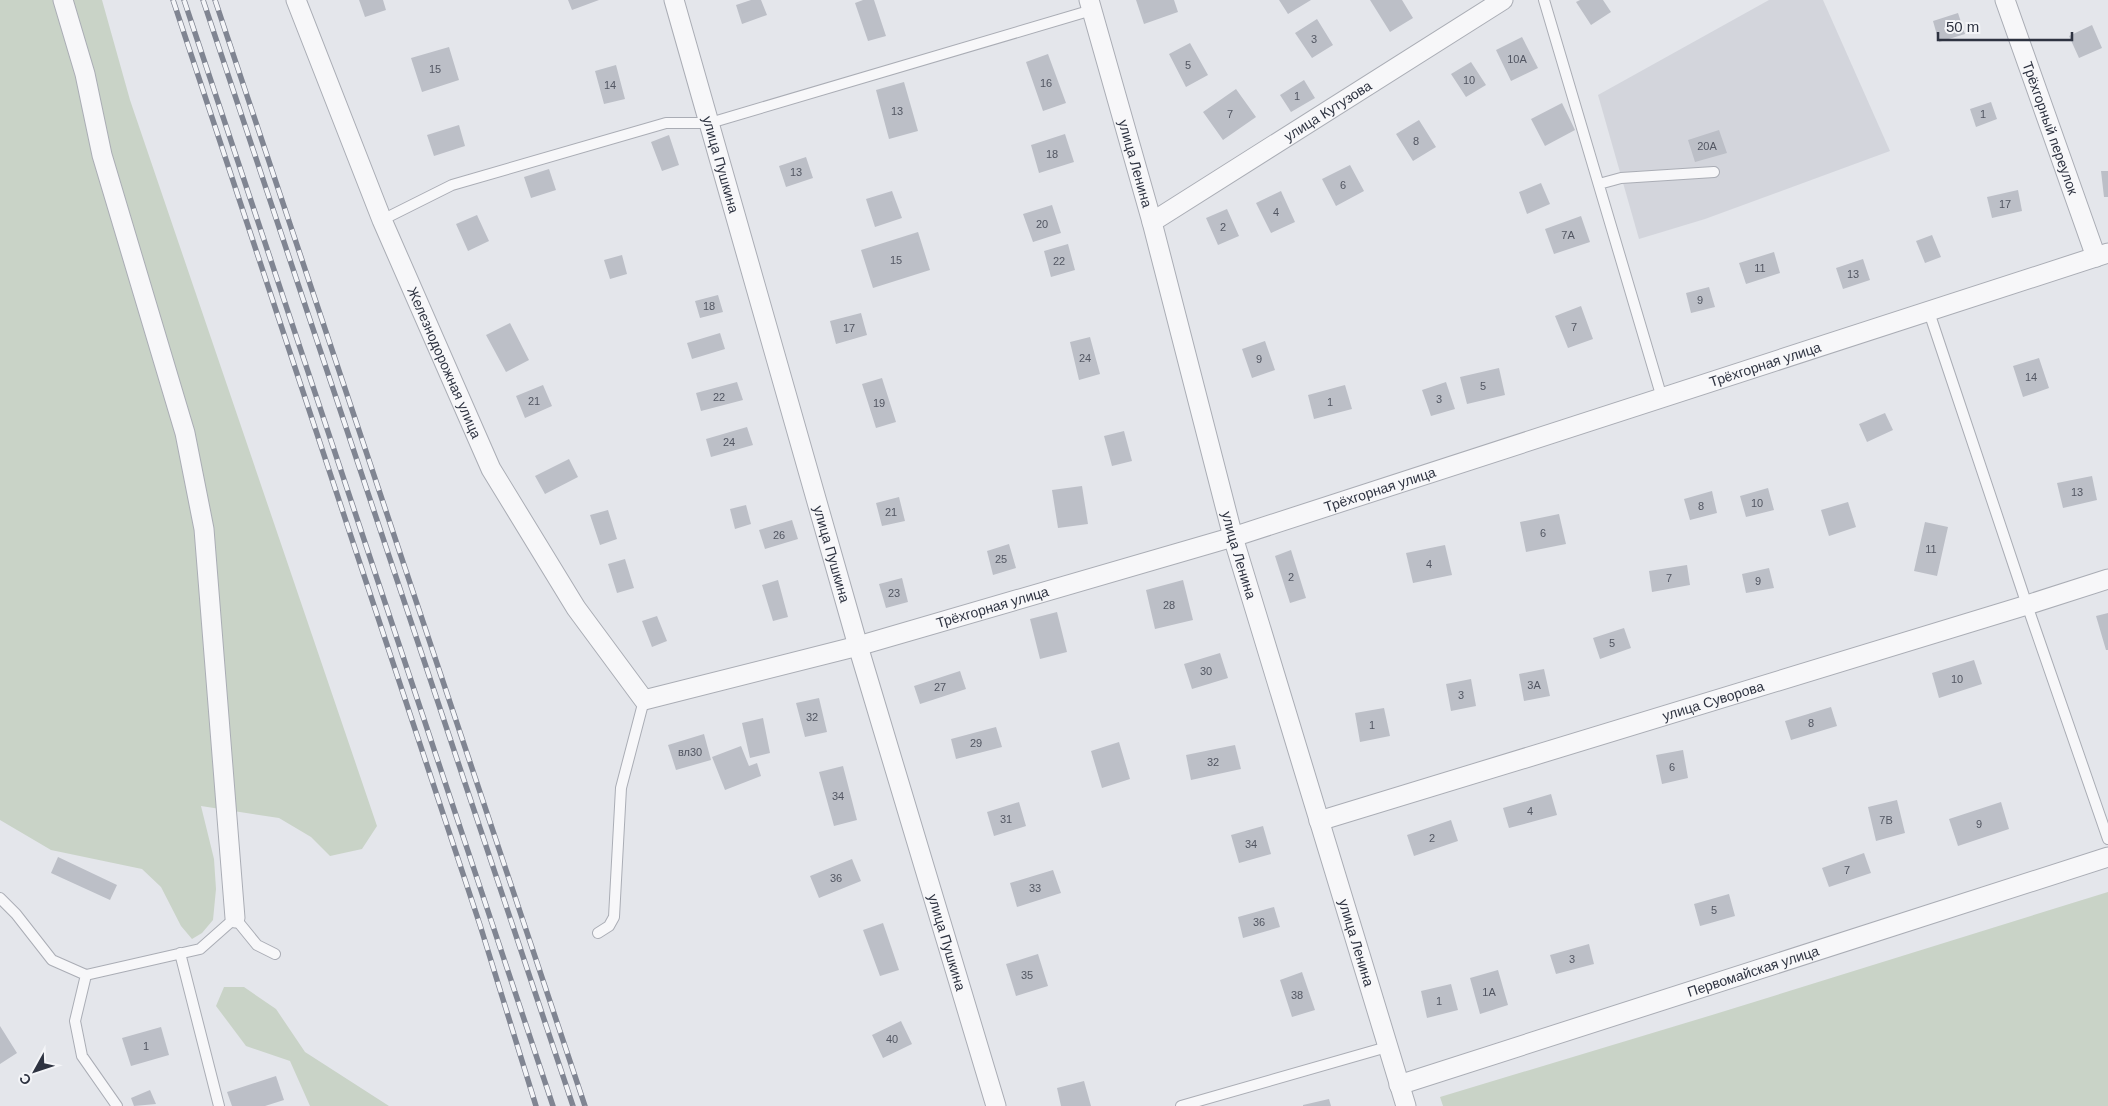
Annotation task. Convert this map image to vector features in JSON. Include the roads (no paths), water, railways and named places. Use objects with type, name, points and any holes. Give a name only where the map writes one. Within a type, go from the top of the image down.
[{"type":"street","points":[[64,0],[85,74],[102,155],[185,433],[202,520],[235,918]]},
{"type":"street","name":"Железнодорожная улица","points":[[296,0],[382,220],[491,469],[576,608],[644,700]]},
{"type":"street","name":"улица Пушкина","points":[[674,0],[858,646],[996,1106]]},
{"type":"street","name":"улица Кутузова","points":[[1152,222],[1503,0]]},
{"type":"street","name":"Трёхгорный переулок","points":[[2005,0],[2102,255]]},
{"type":"street","name":"улица Ленина","points":[[1090,5],[1152,222],[1233,537],[1386,1047],[1406,1106]]},
{"type":"street","name":"Трёхгорная улица","points":[[644,700],[858,646],[1233,537],[2102,255]]},
{"type":"street","name":"улица Суворова","points":[[1319,821],[2108,579]]},
{"type":"street","name":"Первомайская улица","points":[[1399,1085],[2108,857]]},
{"type":"lane","points":[[1544,0],[1662,398]]},
{"type":"lane","points":[[382,220],[461,183],[666,123],[710,123],[1090,5]]},
{"type":"lane","points":[[1599,184],[1622,178],[1714,172]]},
{"type":"lane","points":[[1929,312],[2108,839]]},
{"type":"lane","points":[[598,933],[609,926],[614,918],[621,788],[644,700]]},
{"type":"lane","points":[[0,898],[16,914],[52,960],[86,975],[200,949],[235,918],[257,945],[275,954]]},
{"type":"lane","points":[[180,953],[219,1106]]},
{"type":"lane","points":[[86,975],[75,1021],[82,1056],[117,1106]]},
{"type":"lane","points":[[1181,1106],[1386,1047]]},
{"type":"railway","points":[[173,0],[480,925],[536,1106]]},
{"type":"railway","points":[[184,0],[553,1106]]},
{"type":"railway","points":[[203,0],[573,1106]]},
{"type":"railway","points":[[215,0],[585,1106]]}]
